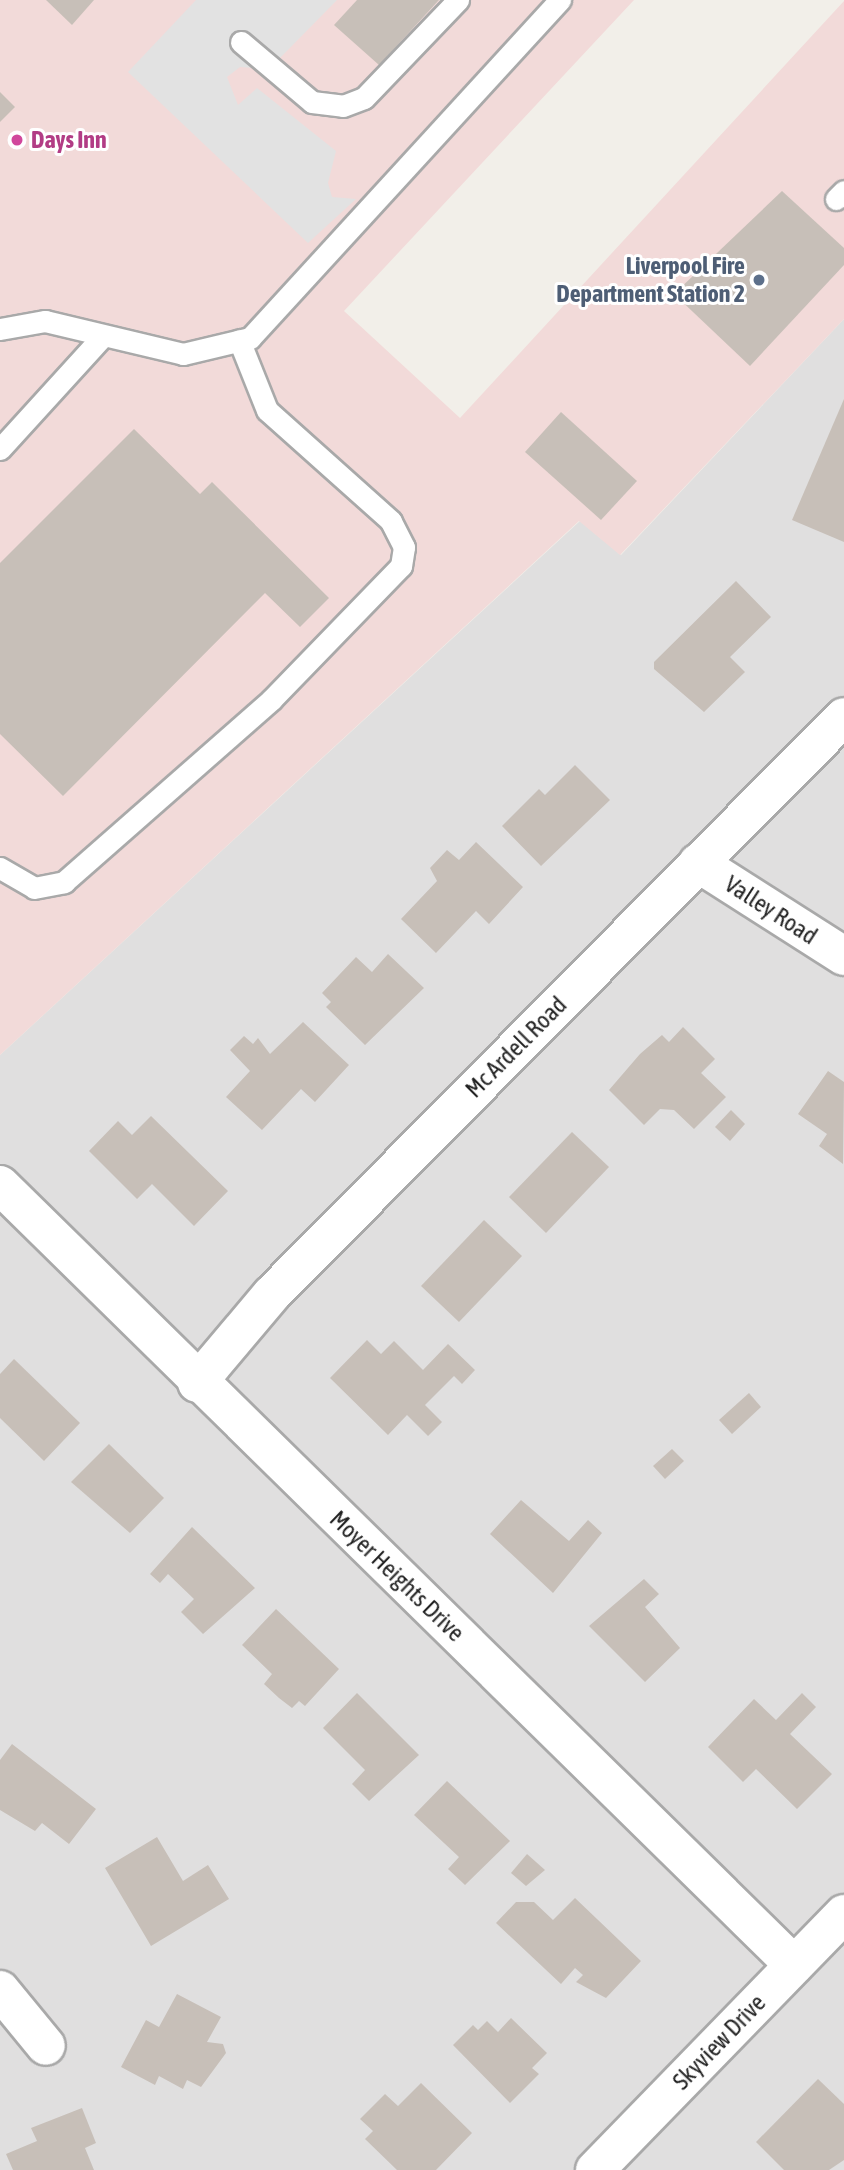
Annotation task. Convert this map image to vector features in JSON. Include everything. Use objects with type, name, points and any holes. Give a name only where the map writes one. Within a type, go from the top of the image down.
[{"type":"street","name":"Mc Ardell Road","points":[[197,1383],[272,1294],[844,717]]},
{"type":"street","name":"Valley Road","points":[[698,863],[844,956]]},
{"type":"street","name":"Moyer Heights Drive","points":[[0,1185],[197,1383],[794,1965]]},
{"type":"street","name":"Skyview Drive","points":[[595,2170],[844,1914]]},
{"type":"street","points":[[0,1990],[46,2046]]},
{"type":"lane","points":[[241,42],[312,102],[343,106],[364,98],[458,0]]},
{"type":"lane","points":[[0,330],[45,321],[183,354],[250,338],[560,0]]},
{"type":"lane","points":[[0,449],[103,335]]},
{"type":"lane","points":[[0,869],[34,888],[64,882],[271,700],[401,566],[404,547],[391,521],[267,410],[239,340]]},
{"type":"shaded area","points":[[0,0],[634,0],[344,311],[460,418],[844,1],[844,319],[620,555],[579,521],[0,1055]]},
{"type":"shaded area","points":[[196,0],[337,0],[279,59],[259,40],[254,68],[240,67],[227,77],[238,105],[257,88],[336,151],[328,183],[332,197],[356,199],[308,243],[128,72]]},
{"type":"shaded area","points":[[844,319],[844,2170],[0,2170],[0,1055],[580,521],[621,555]]},
{"type":"building","points":[[46,0],[94,0],[72,25]]},
{"type":"building","points":[[357,0],[439,0],[379,65],[334,25]]},
{"type":"building","points":[[0,92],[15,107],[0,122]]},
{"type":"building","name":"Liverpool Fire Department Station 2","points":[[782,191],[844,248],[844,265],[750,366],[674,294]]},
{"type":"building","points":[[844,399],[844,542],[792,520]]},
{"type":"building","points":[[561,412],[637,481],[601,520],[525,452]]},
{"type":"building","points":[[134,429],[200,494],[212,482],[329,598],[300,627],[265,593],[63,796],[0,734],[0,563]]},
{"type":"building","points":[[736,581],[771,617],[730,657],[745,672],[704,712],[654,669],[654,662]]},
{"type":"building","points":[[575,765],[610,800],[541,866],[502,826],[539,789],[545,795]]},
{"type":"building","points":[[476,842],[523,887],[489,924],[476,911],[436,953],[401,919],[437,881],[430,868],[447,850],[459,860]]},
{"type":"building","points":[[388,954],[424,988],[365,1045],[326,1007],[331,1002],[322,993],[356,957],[372,972]]},
{"type":"building","points":[[303,1022],[349,1065],[315,1102],[301,1089],[262,1130],[226,1097],[250,1071],[230,1050],[244,1036],[253,1044],[258,1038],[270,1054]]},
{"type":"building","points":[[683,1027],[715,1059],[701,1073],[726,1097],[694,1129],[674,1110],[660,1109],[644,1125],[609,1090],[640,1054],[662,1035],[669,1042]]},
{"type":"building","points":[[828,1071],[844,1082],[843,1164],[819,1146],[827,1134],[798,1114]]},
{"type":"building","points":[[731,1110],[745,1124],[730,1141],[715,1127]]},
{"type":"building","points":[[151,1116],[228,1191],[194,1226],[152,1184],[137,1199],[89,1151],[118,1121],[132,1135]]},
{"type":"building","points":[[572,1132],[609,1167],[546,1233],[509,1197]]},
{"type":"building","points":[[484,1220],[522,1256],[459,1322],[421,1286]]},
{"type":"building","points":[[367,1340],[381,1354],[394,1341],[423,1370],[448,1344],[475,1370],[462,1384],[454,1376],[425,1405],[442,1422],[428,1436],[407,1415],[388,1435],[330,1378]]},
{"type":"building","points":[[14,1359],[80,1423],[44,1461],[0,1418],[0,1374]]},
{"type":"building","points":[[749,1393],[761,1407],[732,1434],[719,1420]]},
{"type":"building","points":[[109,1444],[164,1498],[130,1533],[71,1482]]},
{"type":"building","points":[[672,1449],[684,1461],[665,1479],[653,1466]]},
{"type":"building","points":[[521,1500],[569,1541],[588,1520],[602,1533],[553,1593],[490,1534]]},
{"type":"building","points":[[192,1527],[255,1588],[203,1634],[181,1612],[194,1599],[168,1574],[160,1583],[150,1574]]},
{"type":"building","points":[[644,1579],[659,1594],[645,1607],[680,1648],[645,1682],[589,1626]]},
{"type":"building","points":[[276,1609],[339,1669],[305,1706],[299,1701],[292,1708],[264,1684],[272,1674],[242,1645]]},
{"type":"building","points":[[357,1693],[419,1755],[369,1801],[352,1784],[365,1770],[323,1728]]},
{"type":"building","points":[[802,1693],[816,1707],[790,1734],[832,1774],[797,1809],[756,1769],[743,1782],[708,1747],[754,1699],[776,1720]]},
{"type":"building","points":[[12,1744],[96,1809],[69,1844],[42,1823],[35,1831],[0,1810],[0,1760]]},
{"type":"building","points":[[447,1781],[510,1841],[465,1885],[448,1869],[459,1857],[414,1815]]},
{"type":"building","points":[[157,1837],[183,1881],[208,1865],[229,1899],[151,1946],[105,1868]]},
{"type":"building","points":[[527,1854],[545,1870],[526,1886],[511,1873]]},
{"type":"building","points":[[575,1898],[641,1961],[606,1998],[576,1982],[583,1975],[575,1968],[561,1984],[496,1923],[516,1902],[534,1902],[553,1920]]},
{"type":"building","points":[[177,1994],[221,2017],[207,2042],[223,2044],[226,2053],[201,2087],[187,2080],[183,2089],[159,2076],[155,2085],[121,2067],[146,2020],[159,2027]]},
{"type":"building","points":[[511,2018],[547,2053],[532,2068],[539,2074],[510,2103],[453,2045],[473,2025],[478,2030],[487,2021],[498,2032]]},
{"type":"building","points":[[818,2079],[844,2104],[844,2160],[829,2170],[784,2170],[756,2142]]},
{"type":"building","points":[[421,2083],[472,2133],[436,2170],[397,2170],[365,2139],[373,2131],[360,2119],[385,2094],[398,2106]]},
{"type":"building","points":[[82,2108],[96,2143],[85,2148],[94,2170],[13,2170],[6,2154],[37,2141],[31,2128]]},
{"type":"place","name":"Days Inn","points":[[17,140]]},
{"type":"place","name":"Liverpool Fire Department Station 2","points":[[759,280]]}]
